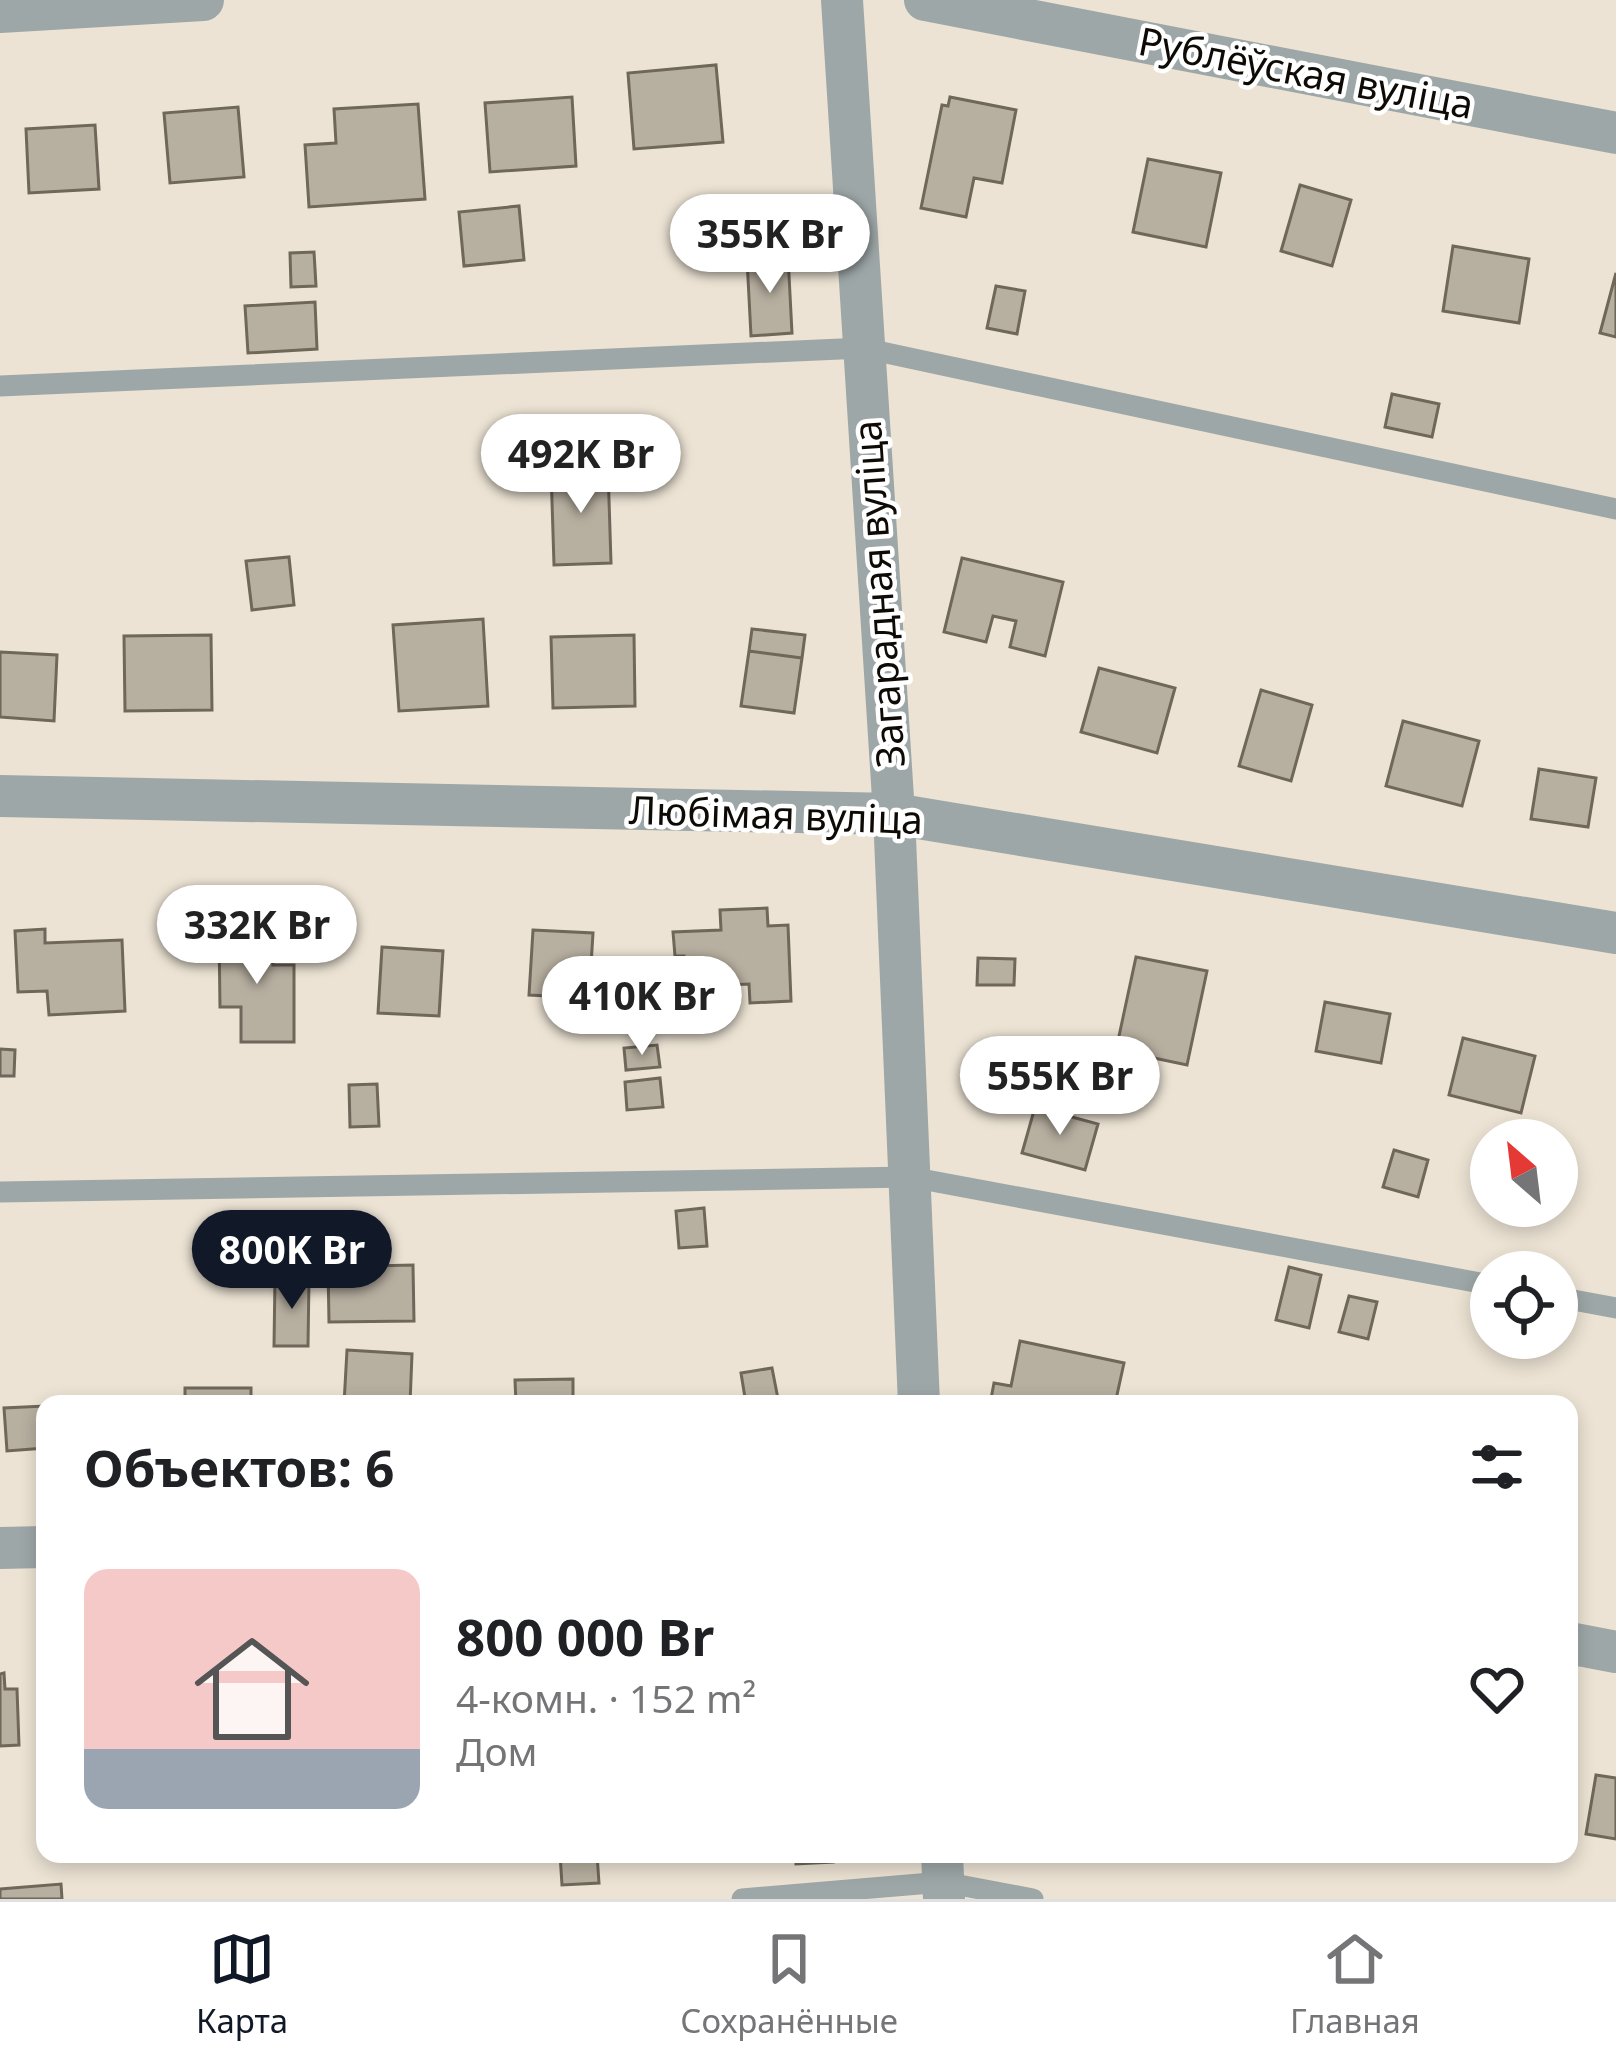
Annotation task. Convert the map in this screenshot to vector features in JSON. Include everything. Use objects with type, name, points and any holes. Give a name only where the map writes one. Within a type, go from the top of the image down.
[{"type":"street","points":[[0,12],[203,0]]},
{"type":"street","name":"Загарадная вуліца","points":[[842,0],[894,814],[919,1395]]},
{"type":"street","name":"Рублёўская вуліца","points":[[925,0],[1616,133]]},
{"type":"street","name":"Любімая вуліца","points":[[0,796],[894,814],[1616,933]]},
{"type":"street","points":[[0,1548],[36,1547]]},
{"type":"street","points":[[1578,1645],[1616,1652]]},
{"type":"lane","points":[[0,386],[863,348],[1616,509]]},
{"type":"lane","points":[[0,1192],[910,1177],[1470,1281]]},
{"type":"lane","points":[[1578,1301],[1616,1308]]},
{"type":"lane","points":[[742,1899],[943,1878],[1033,1899]]},
{"type":"building","points":[[716,65],[723,142],[634,149],[628,73]]},
{"type":"building","points":[[572,97],[576,166],[490,172],[485,103]]},
{"type":"building","points":[[950,97],[1016,110],[1002,183],[974,178],[966,217],[921,208],[942,105],[948,106]]},
{"type":"building","points":[[418,104],[425,199],[309,207],[305,145],[336,143],[334,109]]},
{"type":"building","points":[[238,107],[244,177],[170,183],[164,113]]},
{"type":"building","points":[[95,125],[99,189],[29,193],[26,129]]},
{"type":"building","points":[[1148,159],[1221,173],[1206,247],[1133,232]]},
{"type":"building","points":[[1300,185],[1351,200],[1332,266],[1281,251]]},
{"type":"building","points":[[519,206],[524,260],[464,266],[459,212]]},
{"type":"building","points":[[1453,246],[1529,259],[1519,323],[1443,311]]},
{"type":"building","points":[[314,252],[316,286],[291,287],[290,253]]},
{"type":"building","points":[[788,256],[792,333],[751,336],[747,259]]},
{"type":"building","points":[[1616,273],[1616,337],[1600,333]]},
{"type":"building","points":[[996,286],[1025,291],[1017,334],[987,328]]},
{"type":"building","points":[[315,302],[317,349],[248,353],[245,306]]},
{"type":"building","points":[[1392,394],[1439,404],[1432,437],[1385,427]]},
{"type":"building","points":[[608,468],[611,563],[554,565],[551,469]]},
{"type":"building","points":[[289,557],[294,605],[252,610],[246,561]]},
{"type":"building","points":[[962,558],[1063,582],[1045,656],[1010,647],[1016,621],[993,616],[986,642],[944,632]]},
{"type":"building","points":[[483,619],[488,706],[399,711],[393,625]]},
{"type":"building","points":[[752,629],[805,635],[802,658],[749,651]]},
{"type":"building","points":[[211,635],[212,710],[125,711],[124,636]]},
{"type":"building","points":[[634,635],[635,706],[553,708],[551,637]]},
{"type":"building","points":[[749,651],[802,658],[794,713],[741,706]]},
{"type":"building","points":[[0,652],[57,655],[54,721],[0,717]]},
{"type":"building","points":[[1099,668],[1175,688],[1157,753],[1081,732]]},
{"type":"building","points":[[1261,690],[1312,705],[1291,781],[1239,766]]},
{"type":"building","points":[[1403,721],[1479,741],[1462,806],[1386,786]]},
{"type":"building","points":[[1539,769],[1596,778],[1588,827],[1531,819]]},
{"type":"building","points":[[767,908],[768,926],[788,925],[791,1001],[750,1003],[749,984],[686,987],[684,956],[675,956],[673,932],[721,930],[720,910]]},
{"type":"building","points":[[45,929],[45,943],[122,940],[125,1011],[49,1015],[47,991],[18,992],[15,931]]},
{"type":"building","points":[[533,930],[593,933],[589,998],[529,995]]},
{"type":"building","points":[[273,932],[273,965],[294,965],[294,1042],[241,1042],[241,1007],[220,1007],[219,933]]},
{"type":"building","points":[[382,947],[443,951],[439,1016],[378,1013]]},
{"type":"building","points":[[1136,957],[1207,971],[1187,1065],[1116,1050]]},
{"type":"building","points":[[978,958],[1015,959],[1014,985],[977,985]]},
{"type":"building","points":[[1325,1002],[1390,1014],[1381,1063],[1316,1051]]},
{"type":"building","points":[[1463,1038],[1535,1056],[1521,1113],[1449,1095]]},
{"type":"building","points":[[657,1045],[660,1067],[626,1070],[624,1048]]},
{"type":"building","points":[[0,1049],[15,1050],[14,1076],[0,1076]]},
{"type":"building","points":[[660,1078],[663,1107],[627,1110],[625,1082]]},
{"type":"building","points":[[377,1084],[379,1126],[350,1127],[349,1085]]},
{"type":"building","points":[[1035,1107],[1098,1124],[1085,1170],[1022,1153]]},
{"type":"building","points":[[1394,1150],[1428,1160],[1418,1197],[1383,1187]]},
{"type":"building","points":[[704,1208],[707,1246],[679,1248],[676,1211]]},
{"type":"building","points":[[413,1265],[414,1321],[329,1322],[328,1267]]},
{"type":"building","points":[[1289,1267],[1321,1275],[1309,1328],[1276,1320]]},
{"type":"building","points":[[275,1278],[309,1278],[308,1346],[274,1346]]},
{"type":"building","points":[[1349,1296],[1377,1302],[1368,1339],[1339,1332]]},
{"type":"building","points":[[1020,1341],[1124,1363],[1117,1395],[992,1395],[994,1383],[1011,1386]]},
{"type":"building","points":[[347,1350],[412,1354],[410,1395],[344,1395]]},
{"type":"building","points":[[772,1368],[777,1395],[745,1395],[741,1373]]},
{"type":"building","points":[[573,1379],[573,1395],[516,1395],[515,1380]]},
{"type":"building","points":[[185,1388],[251,1388],[251,1395],[185,1395]]},
{"type":"building","points":[[36,1406],[36,1449],[7,1451],[4,1408]]},
{"type":"building","points":[[4,1673],[5,1689],[17,1689],[19,1745],[0,1746],[0,1674]]},
{"type":"building","points":[[1596,1775],[1616,1778],[1616,1839],[1586,1834]]},
{"type":"building","points":[[561,1863],[598,1863],[599,1883],[562,1885]]},
{"type":"building","points":[[61,1884],[62,1899],[0,1899],[0,1889]]}]
